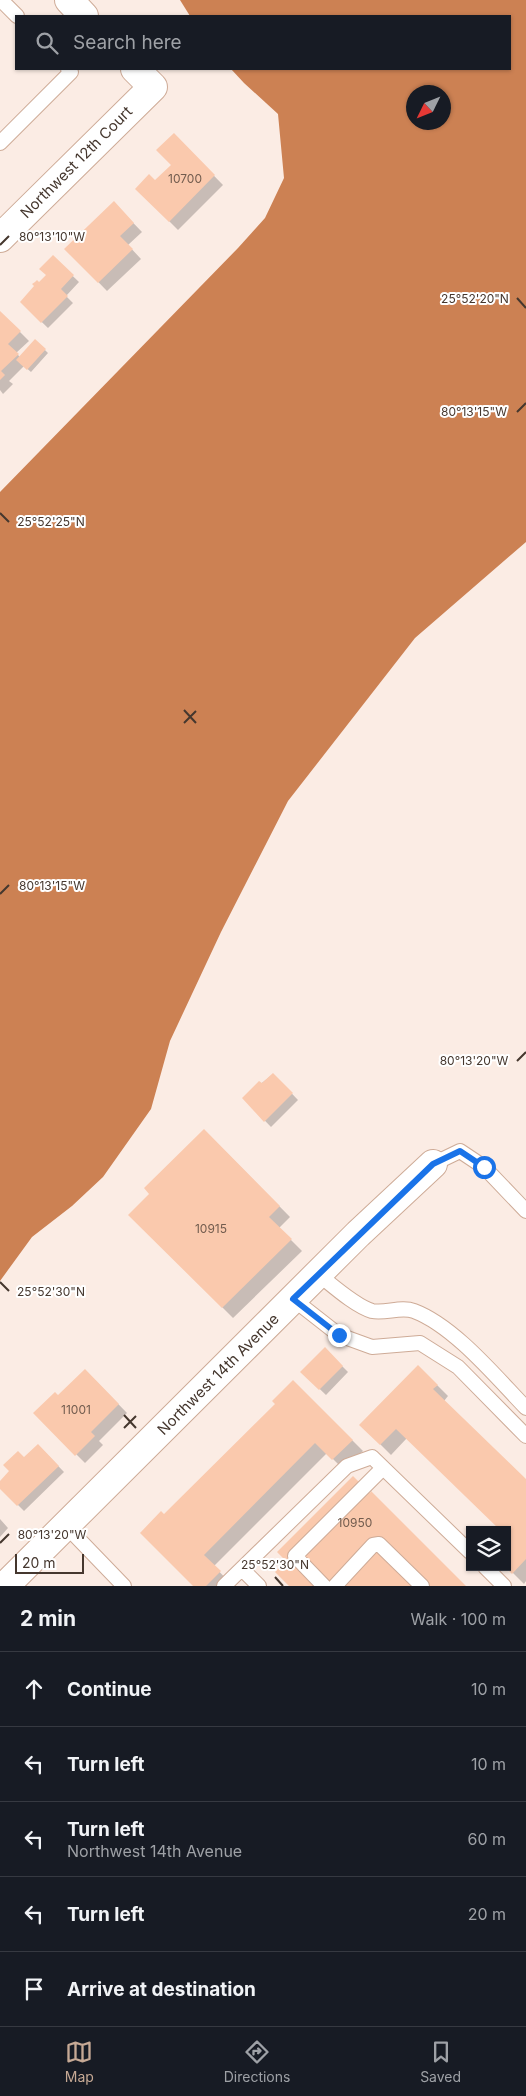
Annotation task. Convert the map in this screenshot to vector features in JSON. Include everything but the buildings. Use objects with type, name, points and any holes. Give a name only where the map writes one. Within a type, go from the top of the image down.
[{"type":"street","points":[[69,0],[83,15]]},
{"type":"street","name":"Northwest 12th Court","points":[[0,238],[144,78]]},
{"type":"street","name":"Northwest 14th Avenue","points":[[6,1586],[318,1274],[433,1164]]},
{"type":"lane","points":[[1,0],[16,15]]},
{"type":"lane","points":[[0,143],[71,72],[69,70]]},
{"type":"lane","points":[[433,1164],[460,1151],[484,1167],[526,1211]]},
{"type":"lane","points":[[318,1274],[372,1311],[412,1310],[428,1318],[449,1332],[477,1357],[526,1408]]},
{"type":"lane","points":[[293,1299],[339,1335],[372,1346],[420,1343],[458,1367],[526,1436]]},
{"type":"lane","points":[[420,1343],[428,1318]]},
{"type":"lane","points":[[224,1586],[346,1466],[372,1456],[466,1548]]},
{"type":"lane","points":[[324,1586],[294,1556],[384,1468]]},
{"type":"lane","points":[[66,1526],[124,1586]]},
{"type":"lane","points":[[335,1586],[373,1545],[379,1544],[422,1586]]},
{"type":"lane","points":[[242,1569],[259,1586]]},
{"type":"lane","points":[[489,1571],[504,1586]]},
{"type":"shaded area","points":[[180,0],[526,0],[526,542],[415,638],[288,801],[221,932],[170,1041],[151,1109],[103,1177],[72,1206],[32,1237],[0,1281],[0,492],[265,218],[284,178],[278,114],[232,70],[511,70],[511,15],[189,15]]},
{"type":"route","points":[[339,1335],[293,1299],[358,1234],[433,1164],[460,1151],[484,1167]]}]
